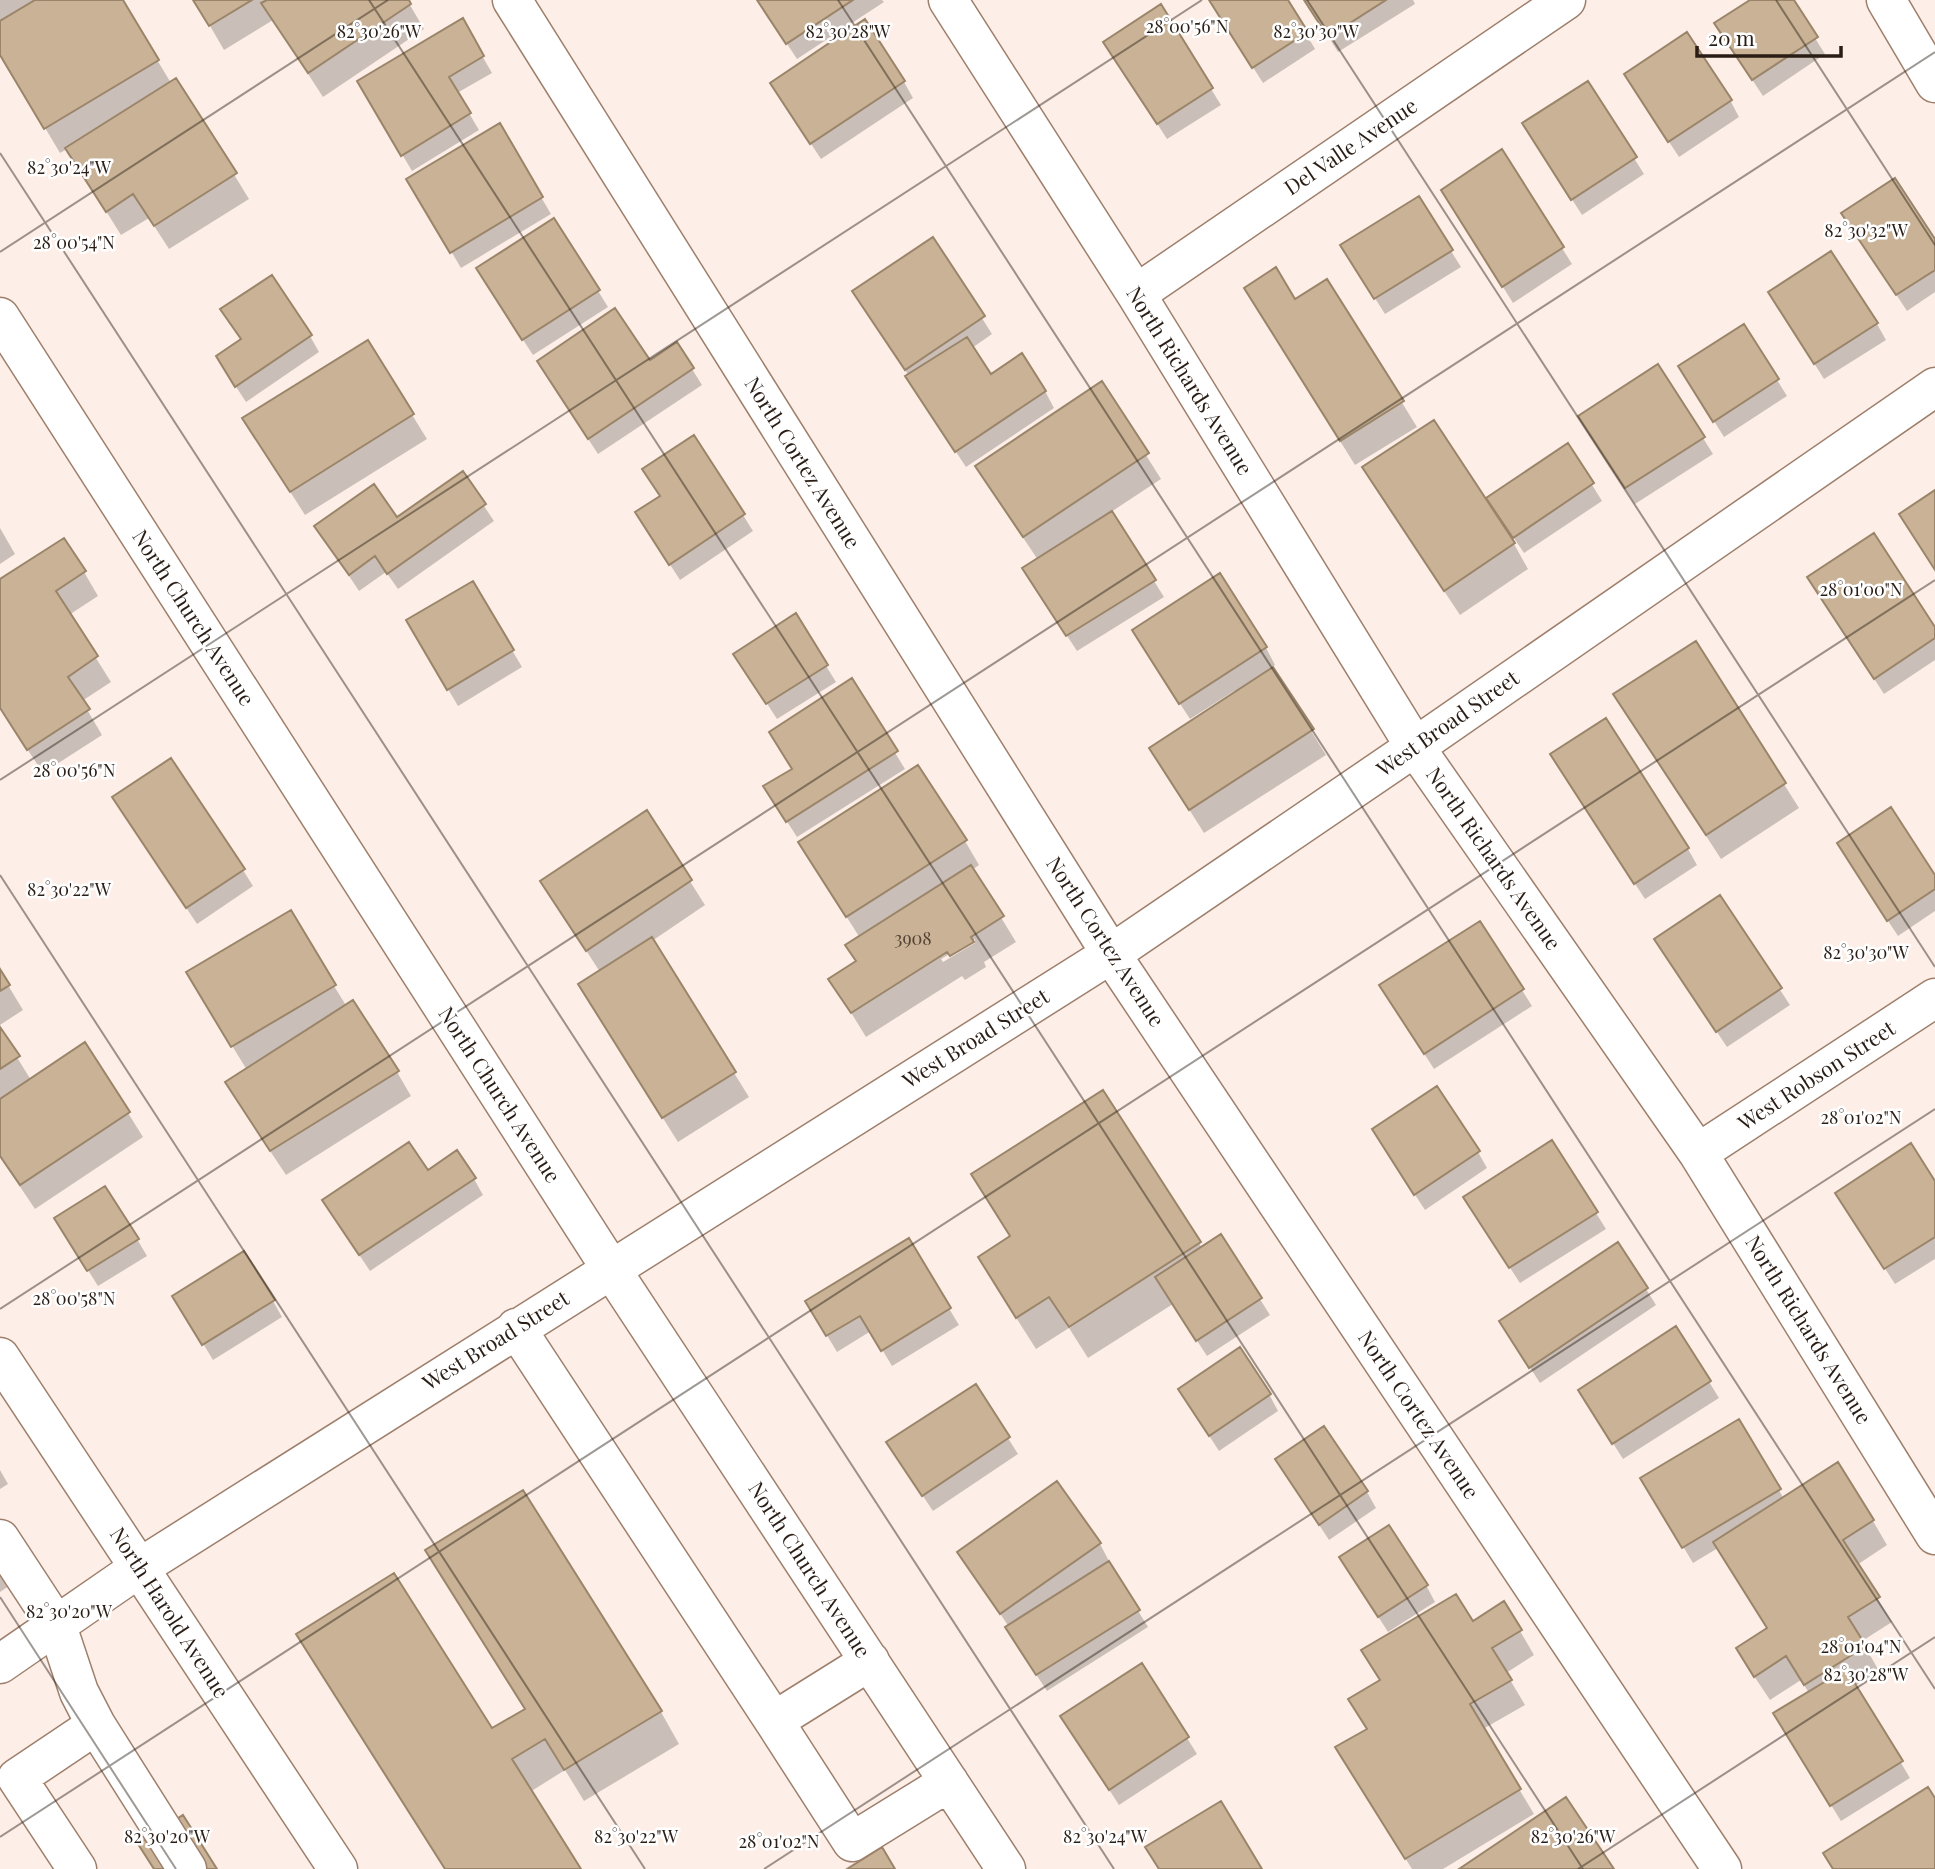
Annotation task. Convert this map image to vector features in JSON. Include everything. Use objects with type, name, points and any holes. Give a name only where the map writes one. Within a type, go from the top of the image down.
[{"type":"street","name":"North Cortez Avenue","points":[[512,0],[1111,954],[1722,1869]]},
{"type":"street","name":"North Richards Avenue","points":[[948,0],[1136,294],[1415,747],[1698,1153],[1935,1535]]},
{"type":"street","name":"Del Valle Avenue","points":[[1136,294],[1566,0]]},
{"type":"street","points":[[1885,0],[1935,83]]},
{"type":"street","name":"North Church Avenue","points":[[0,317],[611,1269],[1006,1869]]},
{"type":"street","name":"West Broad Street","points":[[0,1664],[139,1568],[1111,954],[1935,387]]},
{"type":"street","name":"West Robson Street","points":[[1698,1153],[1935,999]]},
{"type":"street","points":[[516,1328],[852,1842],[949,1782]]},
{"type":"street","name":"North Harold Avenue","points":[[0,1357],[338,1869]]},
{"type":"street","points":[[0,1539],[57,1626],[79,1692],[96,1726],[187,1869]]},
{"type":"street","points":[[774,1721],[870,1661]]},
{"type":"street","points":[[77,1869],[17,1778],[96,1726]]},
{"type":"building","points":[[35,0],[123,0],[159,60],[44,129],[0,55],[0,21]]},
{"type":"building","points":[[193,0],[252,0],[209,26]]},
{"type":"building","points":[[267,0],[409,0],[411,4],[308,73],[261,3]]},
{"type":"building","points":[[757,0],[853,0],[786,44]]},
{"type":"building","points":[[1209,0],[1288,0],[1308,32],[1252,68]]},
{"type":"building","points":[[1304,0],[1386,0],[1328,37]]},
{"type":"building","points":[[1750,0],[1794,0],[1818,37],[1752,80],[1714,23]]},
{"type":"building","points":[[1161,4],[1213,88],[1157,124],[1103,42]]},
{"type":"building","points":[[463,18],[484,56],[449,77],[471,113],[401,156],[357,81]]},
{"type":"building","points":[[865,19],[905,81],[810,144],[770,83]]},
{"type":"building","points":[[1687,32],[1732,100],[1668,142],[1624,74]]},
{"type":"building","points":[[176,78],[237,173],[154,226],[133,194],[106,212],[65,148]]},
{"type":"building","points":[[1588,81],[1637,157],[1571,200],[1522,123]]},
{"type":"building","points":[[500,123],[543,197],[450,253],[406,179]]},
{"type":"building","points":[[1502,149],[1564,247],[1502,287],[1441,190]]},
{"type":"building","points":[[1895,178],[1935,239],[1935,270],[1896,295],[1841,213]]},
{"type":"building","points":[[1419,196],[1453,250],[1374,299],[1340,245]]},
{"type":"building","points":[[554,218],[600,290],[522,340],[476,268]]},
{"type":"building","points":[[933,237],[985,316],[905,370],[852,291]]},
{"type":"building","points":[[1831,251],[1878,323],[1814,364],[1768,292]]},
{"type":"building","points":[[1276,267],[1295,299],[1327,279],[1404,401],[1340,441],[1244,288]]},
{"type":"building","points":[[272,275],[312,335],[235,387],[216,356],[241,339],[220,309]]},
{"type":"building","points":[[615,308],[650,360],[677,342],[694,368],[588,439],[537,361]]},
{"type":"building","points":[[1744,324],[1779,379],[1713,422],[1678,366]]},
{"type":"building","points":[[967,337],[991,374],[1022,353],[1046,391],[955,452],[905,376]]},
{"type":"building","points":[[368,340],[414,414],[290,492],[242,418]]},
{"type":"building","points":[[1658,364],[1705,437],[1625,488],[1578,416]]},
{"type":"building","points":[[1102,381],[1149,453],[1023,537],[975,466]]},
{"type":"building","points":[[1434,420],[1515,543],[1444,591],[1362,467]]},
{"type":"building","points":[[694,435],[745,514],[669,565],[635,512],[660,496],[642,469]]},
{"type":"building","points":[[1568,443],[1594,483],[1513,538],[1486,498]]},
{"type":"building","points":[[463,471],[486,504],[387,574],[375,556],[349,575],[314,526],[374,484],[397,517]]},
{"type":"building","points":[[1935,490],[1935,570],[1899,514]]},
{"type":"building","points":[[1112,511],[1156,580],[1066,636],[1022,568]]},
{"type":"building","points":[[1874,533],[1935,627],[1935,638],[1874,679],[1807,577]]},
{"type":"building","points":[[64,538],[86,571],[56,591],[98,656],[68,677],[90,709],[27,750],[0,708],[0,579]]},
{"type":"building","points":[[1220,573],[1267,647],[1179,704],[1132,630]]},
{"type":"building","points":[[473,581],[514,650],[447,690],[406,620]]},
{"type":"building","points":[[796,613],[828,665],[766,704],[733,654]]},
{"type":"building","points":[[1696,641],[1786,783],[1706,835],[1613,694]]},
{"type":"building","points":[[1273,667],[1314,729],[1189,810],[1149,748]]},
{"type":"building","points":[[852,678],[898,751],[786,822],[763,786],[792,769],[769,732]]},
{"type":"building","points":[[1606,718],[1689,848],[1634,884],[1550,754]]},
{"type":"building","points":[[171,758],[245,869],[186,908],[112,797]]},
{"type":"building","points":[[918,765],[967,840],[846,917],[798,842]]},
{"type":"building","points":[[1891,807],[1935,875],[1935,889],[1887,921],[1837,843]]},
{"type":"building","points":[[647,810],[692,880],[586,951],[540,881]]},
{"type":"building","points":[[971,865],[1004,916],[971,937],[974,942],[950,956],[947,952],[851,1013],[828,979],[856,961],[845,945]]},
{"type":"building","points":[[1720,895],[1782,988],[1716,1032],[1654,939]]},
{"type":"building","points":[[291,910],[336,985],[231,1047],[186,972]]},
{"type":"building","points":[[1480,921],[1524,989],[1424,1054],[1379,985]]},
{"type":"building","points":[[652,937],[736,1072],[662,1118],[578,984]]},
{"type":"building","points":[[0,969],[10,985],[0,991]]},
{"type":"building","points":[[353,1000],[399,1071],[270,1151],[225,1082]]},
{"type":"building","points":[[0,1027],[20,1056],[0,1069]]},
{"type":"building","points":[[85,1042],[130,1112],[20,1185],[0,1156],[0,1099]]},
{"type":"building","points":[[1437,1086],[1480,1151],[1414,1195],[1372,1129]]},
{"type":"building","points":[[1103,1090],[1201,1242],[1069,1327],[1049,1297],[1016,1318],[978,1257],[1010,1236],[971,1174]]},
{"type":"building","points":[[1552,1140],[1598,1212],[1509,1268],[1463,1197]]},
{"type":"building","points":[[409,1142],[428,1170],[457,1150],[476,1178],[359,1255],[322,1200]]},
{"type":"building","points":[[1911,1143],[1935,1181],[1935,1237],[1884,1269],[1835,1193]]},
{"type":"building","points":[[105,1186],[139,1239],[87,1271],[54,1218]]},
{"type":"building","points":[[1221,1234],[1262,1298],[1196,1341],[1155,1277]]},
{"type":"building","points":[[909,1238],[951,1308],[881,1351],[860,1316],[826,1336],[805,1301]]},
{"type":"building","points":[[1618,1242],[1648,1288],[1529,1368],[1499,1321]]},
{"type":"building","points":[[244,1251],[275,1300],[202,1345],[172,1296]]},
{"type":"building","points":[[1676,1326],[1711,1381],[1612,1444],[1578,1390]]},
{"type":"building","points":[[1240,1347],[1271,1394],[1209,1436],[1178,1389]]},
{"type":"building","points":[[976,1384],[1010,1437],[922,1496],[886,1442]]},
{"type":"building","points":[[1739,1419],[1781,1489],[1682,1548],[1640,1478]]},
{"type":"building","points":[[1324,1426],[1368,1491],[1319,1525],[1275,1459]]},
{"type":"building","points":[[1838,1462],[1874,1520],[1843,1540],[1880,1597],[1848,1617],[1866,1646],[1804,1685],[1786,1656],[1754,1677],[1736,1648],[1767,1628],[1713,1542]]},
{"type":"building","points":[[1057,1481],[1101,1543],[1000,1614],[957,1552]]},
{"type":"building","points":[[523,1490],[662,1711],[564,1770],[545,1739],[512,1759],[581,1869],[445,1869],[296,1634],[394,1573],[492,1728],[525,1709],[425,1550]]},
{"type":"building","points":[[1389,1525],[1428,1585],[1378,1617],[1339,1557]]},
{"type":"building","points":[[1109,1561],[1140,1610],[1036,1675],[1005,1627]]},
{"type":"building","points":[[1456,1594],[1473,1621],[1504,1601],[1522,1630],[1492,1648],[1512,1680],[1470,1704],[1521,1789],[1405,1859],[1335,1747],[1367,1729],[1348,1699],[1380,1680],[1361,1650]]},
{"type":"building","points":[[1142,1663],[1189,1737],[1109,1790],[1060,1716]]},
{"type":"building","points":[[1846,1669],[1903,1761],[1830,1806],[1773,1713]]},
{"type":"building","points":[[1928,1787],[1935,1798],[1935,1869],[1833,1869],[1823,1853]]},
{"type":"building","points":[[1566,1797],[1614,1869],[1459,1869]]},
{"type":"building","points":[[1221,1801],[1262,1869],[1159,1869],[1145,1847]]},
{"type":"building","points":[[183,1815],[217,1869],[154,1869],[138,1844]]},
{"type":"building","points":[[882,1847],[895,1869],[847,1869]]}]
